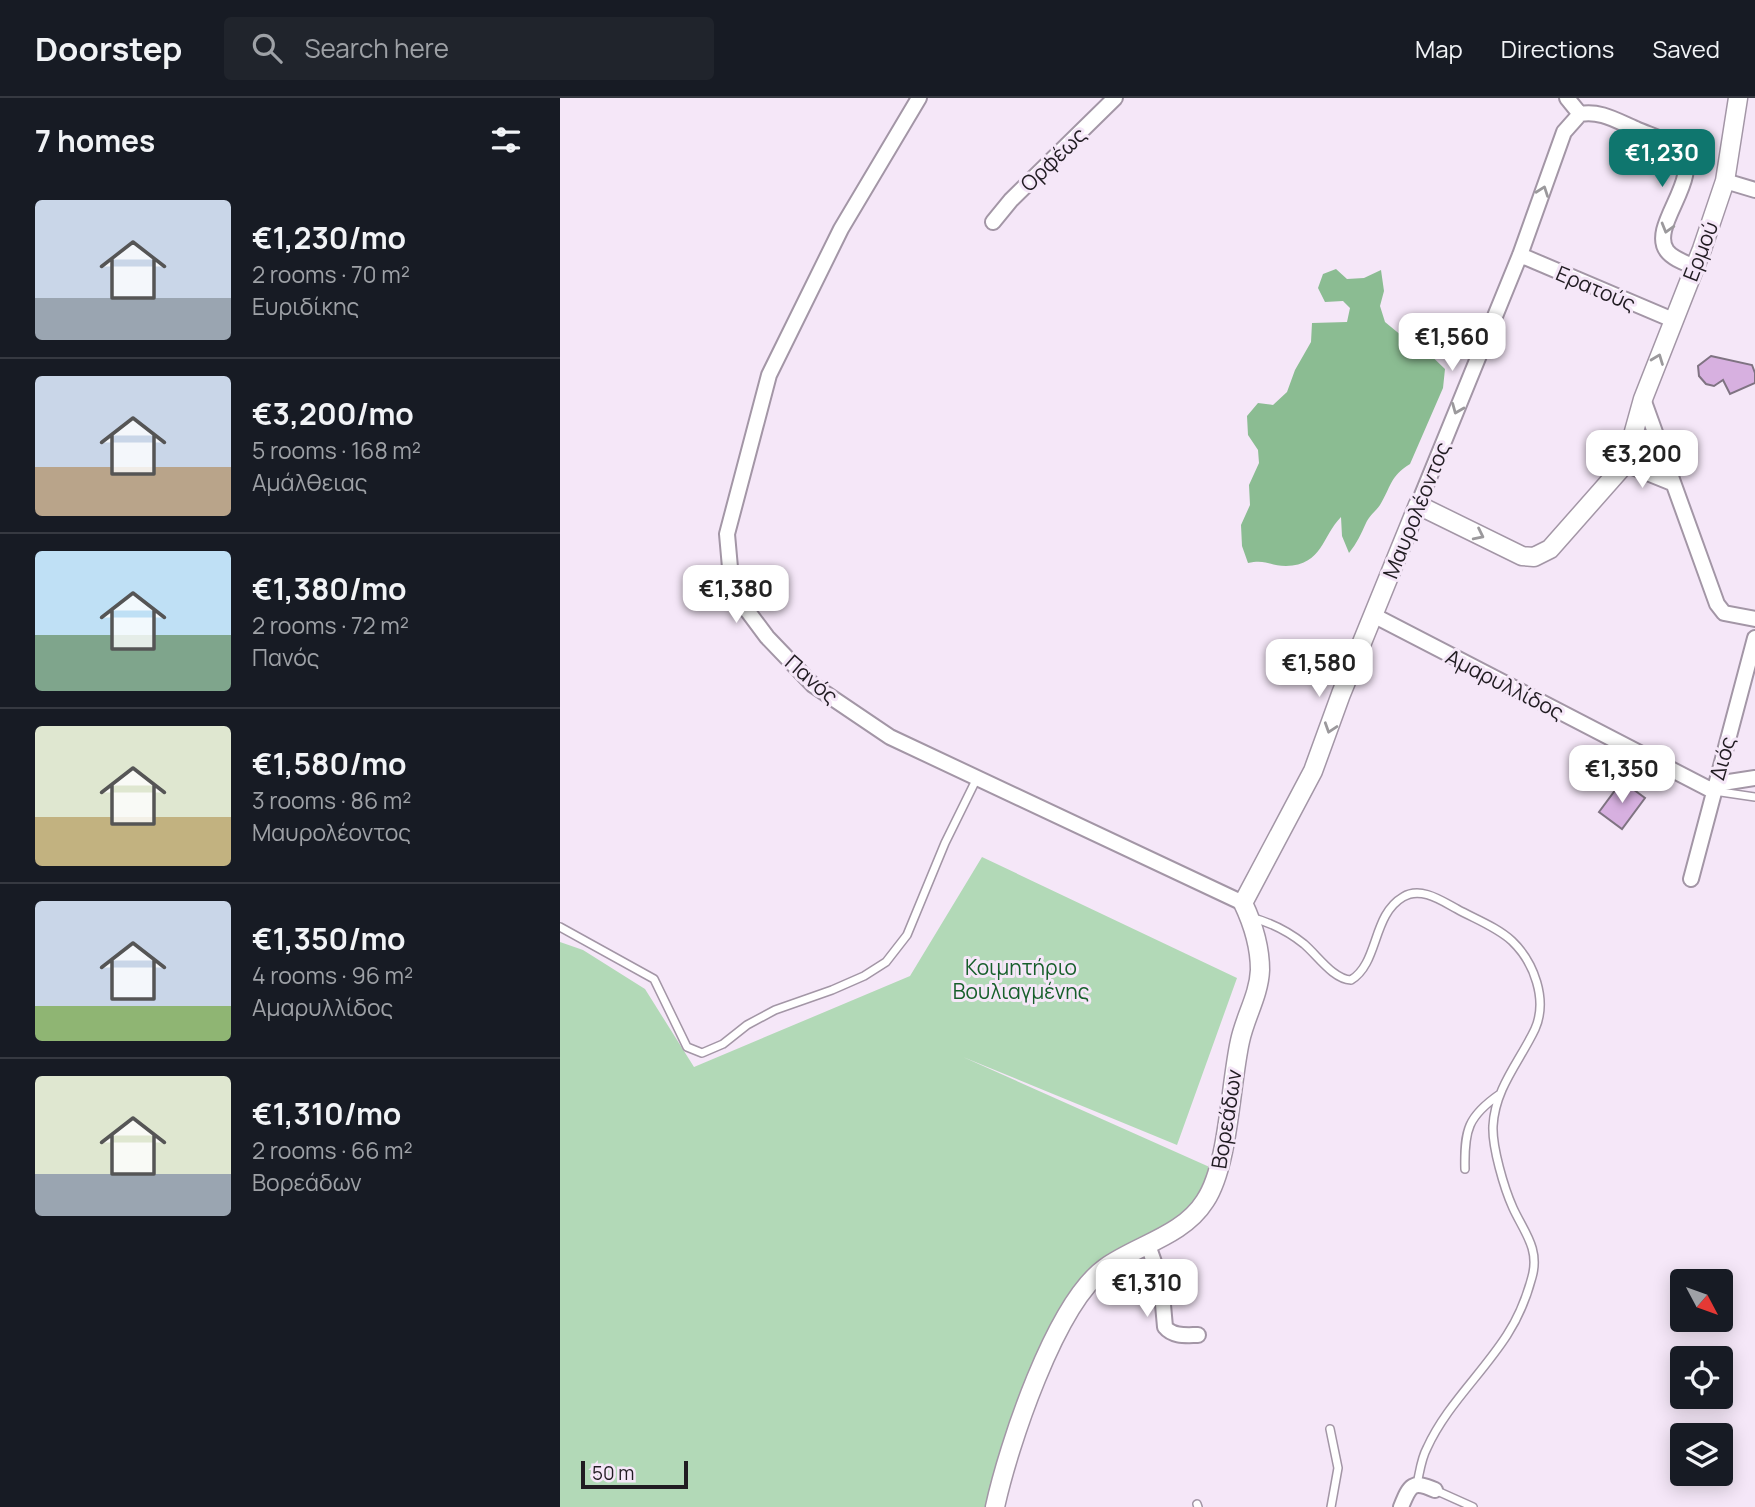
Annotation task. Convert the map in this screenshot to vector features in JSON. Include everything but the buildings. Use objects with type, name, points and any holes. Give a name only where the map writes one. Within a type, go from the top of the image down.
[{"type":"street","name":"Πανός","points":[[919,98],[841,229],[769,375],[727,534],[732,590],[767,637],[813,685],[890,737],[1246,910]]},
{"type":"street","name":"Ορφέως","points":[[993,222],[1011,200],[1115,98]]},
{"type":"street","points":[[1567,98],[1580,114],[1590,112],[1604,115],[1668,143],[1679,151],[1686,162],[1686,175],[1663,235],[1664,246],[1668,253],[1695,268]]},
{"type":"street","name":"Ερμού","points":[[1625,464],[1643,399],[1726,181],[1738,98]]},
{"type":"street","name":"Μαυρολέοντος","points":[[1246,910],[1313,771],[1373,615],[1520,255],[1564,132],[1580,114]]},
{"type":"street","points":[[1726,181],[1755,190]]},
{"type":"street","name":"Ερατούς","points":[[1520,255],[1672,320]]},
{"type":"street","points":[[1643,399],[1717,604],[1724,613],[1755,619]]},
{"type":"street","points":[[1418,505],[1522,556],[1534,557],[1550,548],[1625,464],[1672,483]]},
{"type":"street","name":"Αμαρυλλίδος","points":[[1373,615],[1714,787]]},
{"type":"street","name":"Διός","points":[[1691,879],[1755,638]]},
{"type":"street","points":[[1714,787],[1755,778]]},
{"type":"street","name":"Βορεάδων","points":[[995,1507],[1026,1403],[1072,1306],[1102,1270],[1194,1216],[1210,1193],[1218,1174],[1239,1043],[1259,984],[1258,951],[1246,910]]},
{"type":"street","points":[[1148,1245],[1161,1282],[1166,1327],[1176,1334],[1198,1335]]},
{"type":"street","points":[[1401,1507],[1407,1493],[1418,1484],[1435,1490]]},
{"type":"lane","points":[[560,927],[654,979],[687,1047],[702,1053],[723,1044],[747,1025],[775,1010],[843,986],[886,961],[907,935],[944,843],[977,778]]},
{"type":"lane","points":[[1714,787],[1755,797]]},
{"type":"lane","points":[[1246,910],[1301,942],[1339,977],[1351,980],[1363,969],[1380,925],[1390,908],[1404,896],[1416,893],[1431,895],[1513,942],[1529,965],[1538,986],[1541,1010],[1535,1028],[1500,1094],[1493,1126],[1497,1157],[1512,1207],[1527,1232],[1536,1261],[1522,1304],[1507,1335],[1456,1402],[1428,1446],[1422,1460],[1418,1484]]},
{"type":"lane","points":[[1465,1169],[1466,1137],[1472,1117],[1500,1094]]},
{"type":"lane","points":[[1330,1429],[1338,1468],[1331,1507]]},
{"type":"lane","points":[[1435,1490],[1472,1507]]},
{"type":"green space","points":[[1336,269],[1347,279],[1364,278],[1381,270],[1384,291],[1380,306],[1385,322],[1402,336],[1421,346],[1445,369],[1443,388],[1410,464],[1395,478],[1349,553],[1342,536],[1341,517],[1308,561],[1286,566],[1248,563],[1242,546],[1241,525],[1250,505],[1249,485],[1259,463],[1258,450],[1248,435],[1247,416],[1258,403],[1273,405],[1287,392],[1295,370],[1311,342],[1312,323],[1347,322],[1350,308],[1343,301],[1325,302],[1318,288],[1323,274]]},
{"type":"green space","name":"Κοιμητήριο Βουλιαγμένης","points":[[982,857],[1237,978],[1177,1145],[963,1057],[1214,1169],[1190,1213],[1063,1310],[999,1507],[560,1507],[560,942],[583,950],[645,989],[694,1067],[910,976]]}]
